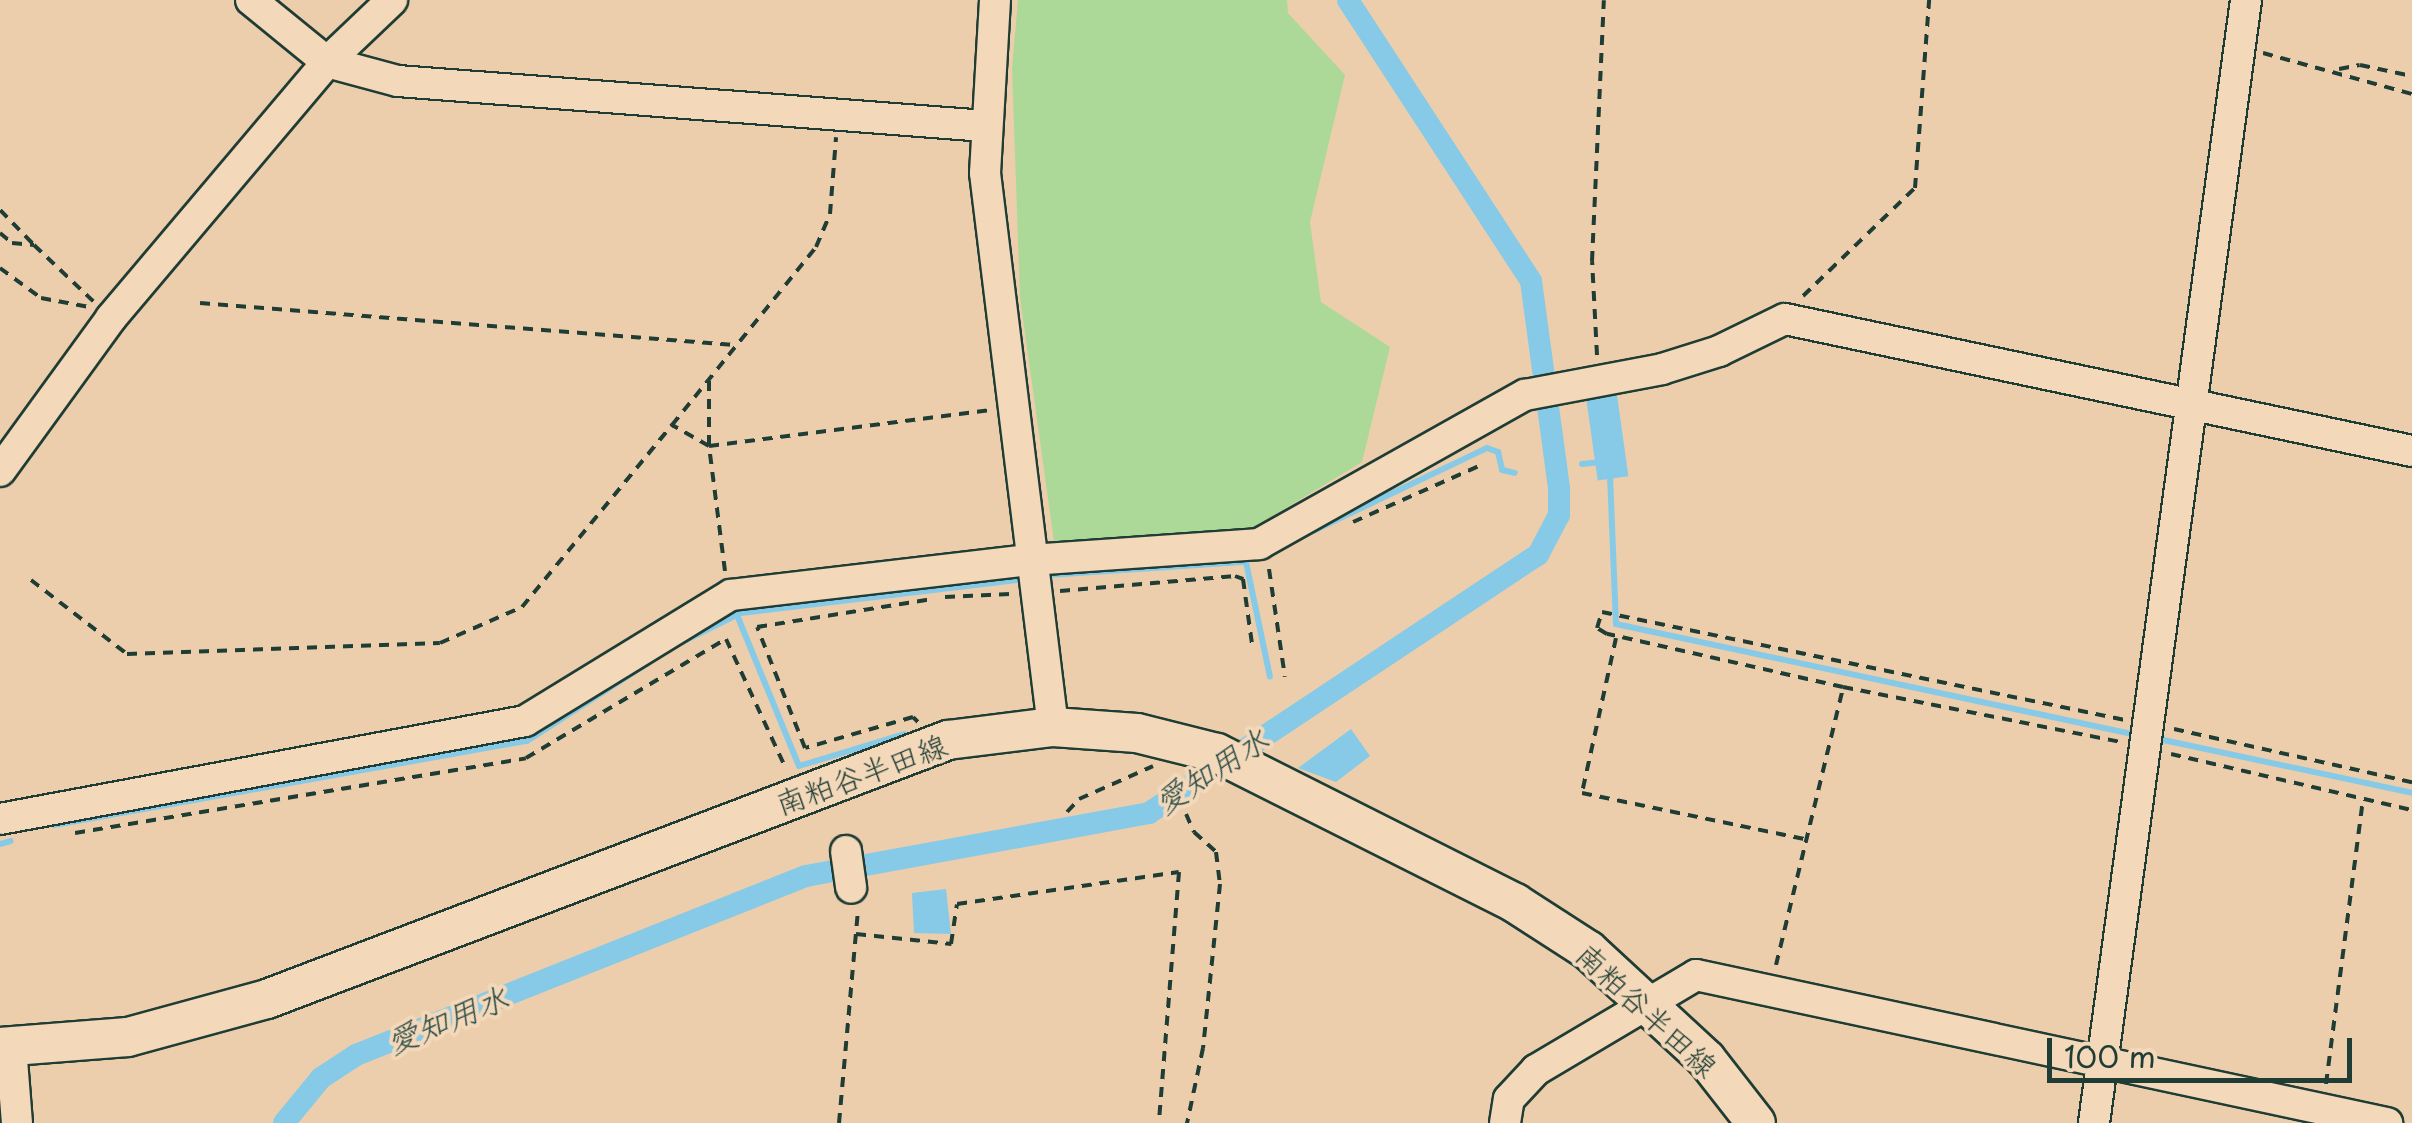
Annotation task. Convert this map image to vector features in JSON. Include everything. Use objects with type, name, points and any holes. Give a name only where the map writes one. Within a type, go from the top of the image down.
[{"type":"main road","name":"南粕谷半田線","points":[[6,1047],[128,1037],[267,999],[924,749],[1052,727],[1163,738],[1231,759],[1515,903],[1588,950],[1706,1059],[1756,1123]]},
{"type":"street","points":[[251,0],[327,62],[398,81],[986,126]]},
{"type":"street","points":[[0,471],[104,311],[327,62],[392,0]]},
{"type":"street","points":[[995,0],[986,126],[996,292],[1052,727]]},
{"type":"street","points":[[2094,1123],[2188,404],[2246,0]]},
{"type":"street","points":[[0,819],[526,721],[729,596],[1030,560],[1264,542],[1525,395],[1601,383],[1719,352],[1785,319],[2412,451]]},
{"type":"street","points":[[846,850],[852,888]]},
{"type":"street","points":[[1505,1123],[1509,1099],[1536,1070],[1696,976],[2387,1123]]},
{"type":"street","points":[[6,1047],[17,1123]]},
{"type":"path","points":[[1601,383],[1592,260],[1604,0]]},
{"type":"path","points":[[1785,319],[1915,188],[1929,0]]},
{"type":"path","points":[[2238,49],[2338,70],[2352,80],[2412,94]]},
{"type":"path","points":[[2338,70],[2360,65],[2412,76]]},
{"type":"path","points":[[31,580],[127,654],[440,644],[522,607],[816,246],[830,214],[838,116]]},
{"type":"path","points":[[0,210],[104,311]]},
{"type":"path","points":[[0,233],[12,243],[34,245]]},
{"type":"path","points":[[0,268],[40,298],[104,311]]},
{"type":"path","points":[[200,303],[736,345]]},
{"type":"path","points":[[708,380],[709,446],[729,596]]},
{"type":"path","points":[[672,425],[709,446],[1011,407]]},
{"type":"path","points":[[1344,527],[1481,465]]},
{"type":"path","points":[[1264,542],[1284,677]]},
{"type":"path","points":[[924,749],[913,717],[806,748],[758,627],[940,598],[1235,576],[1243,579],[1252,644]]},
{"type":"path","points":[[1772,990],[1843,686],[1616,636],[1597,628],[1602,612],[2146,732],[2412,782]]},
{"type":"path","points":[[1616,636],[1582,794],[1804,840]]},
{"type":"path","points":[[1067,812],[1078,799],[1153,766],[1163,738]]},
{"type":"path","points":[[2322,1110],[2363,799]]},
{"type":"path","points":[[1186,814],[1194,832],[1216,852],[1220,884],[1202,1048],[1187,1123]]},
{"type":"path","points":[[856,934],[951,944],[957,904],[1178,872],[1159,1123]]},
{"type":"path","points":[[838,1123],[858,904],[852,888]]},
{"type":"green space","points":[[1018,0],[1287,0],[1288,13],[1345,75],[1310,222],[1321,302],[1390,347],[1362,462],[1253,528],[1054,542],[1020,297],[1012,69]]},
{"type":"water","points":[[1617,395],[1628,476],[1598,481],[1586,399]]},
{"type":"water","points":[[1351,729],[1370,756],[1336,782],[1298,768]]},
{"type":"water","points":[[946,889],[951,934],[914,933],[912,893]]},
{"type":"waterway","name":"愛知用水","points":[[284,1123],[321,1078],[356,1055],[806,876],[1149,813],[1538,555],[1559,515],[1559,488],[1531,281],[1348,0]]},
{"type":"waterway","points":[[1313,531],[1487,448],[1498,452],[1502,470],[1515,473]]},
{"type":"waterway","points":[[1582,464],[1601,462]]},
{"type":"waterway","points":[[1610,475],[1616,624],[2137,735]]},
{"type":"waterway","points":[[1048,575],[1246,562],[1270,677]]},
{"type":"waterway","points":[[682,642],[741,613],[1017,580]]},
{"type":"waterway","points":[[737,615],[799,766],[904,734]]},
{"type":"waterway","points":[[54,825],[527,741],[654,659]]},
{"type":"waterway","points":[[2154,738],[2412,793]]},
{"type":"waterway","points":[[0,844],[11,841]]}]
